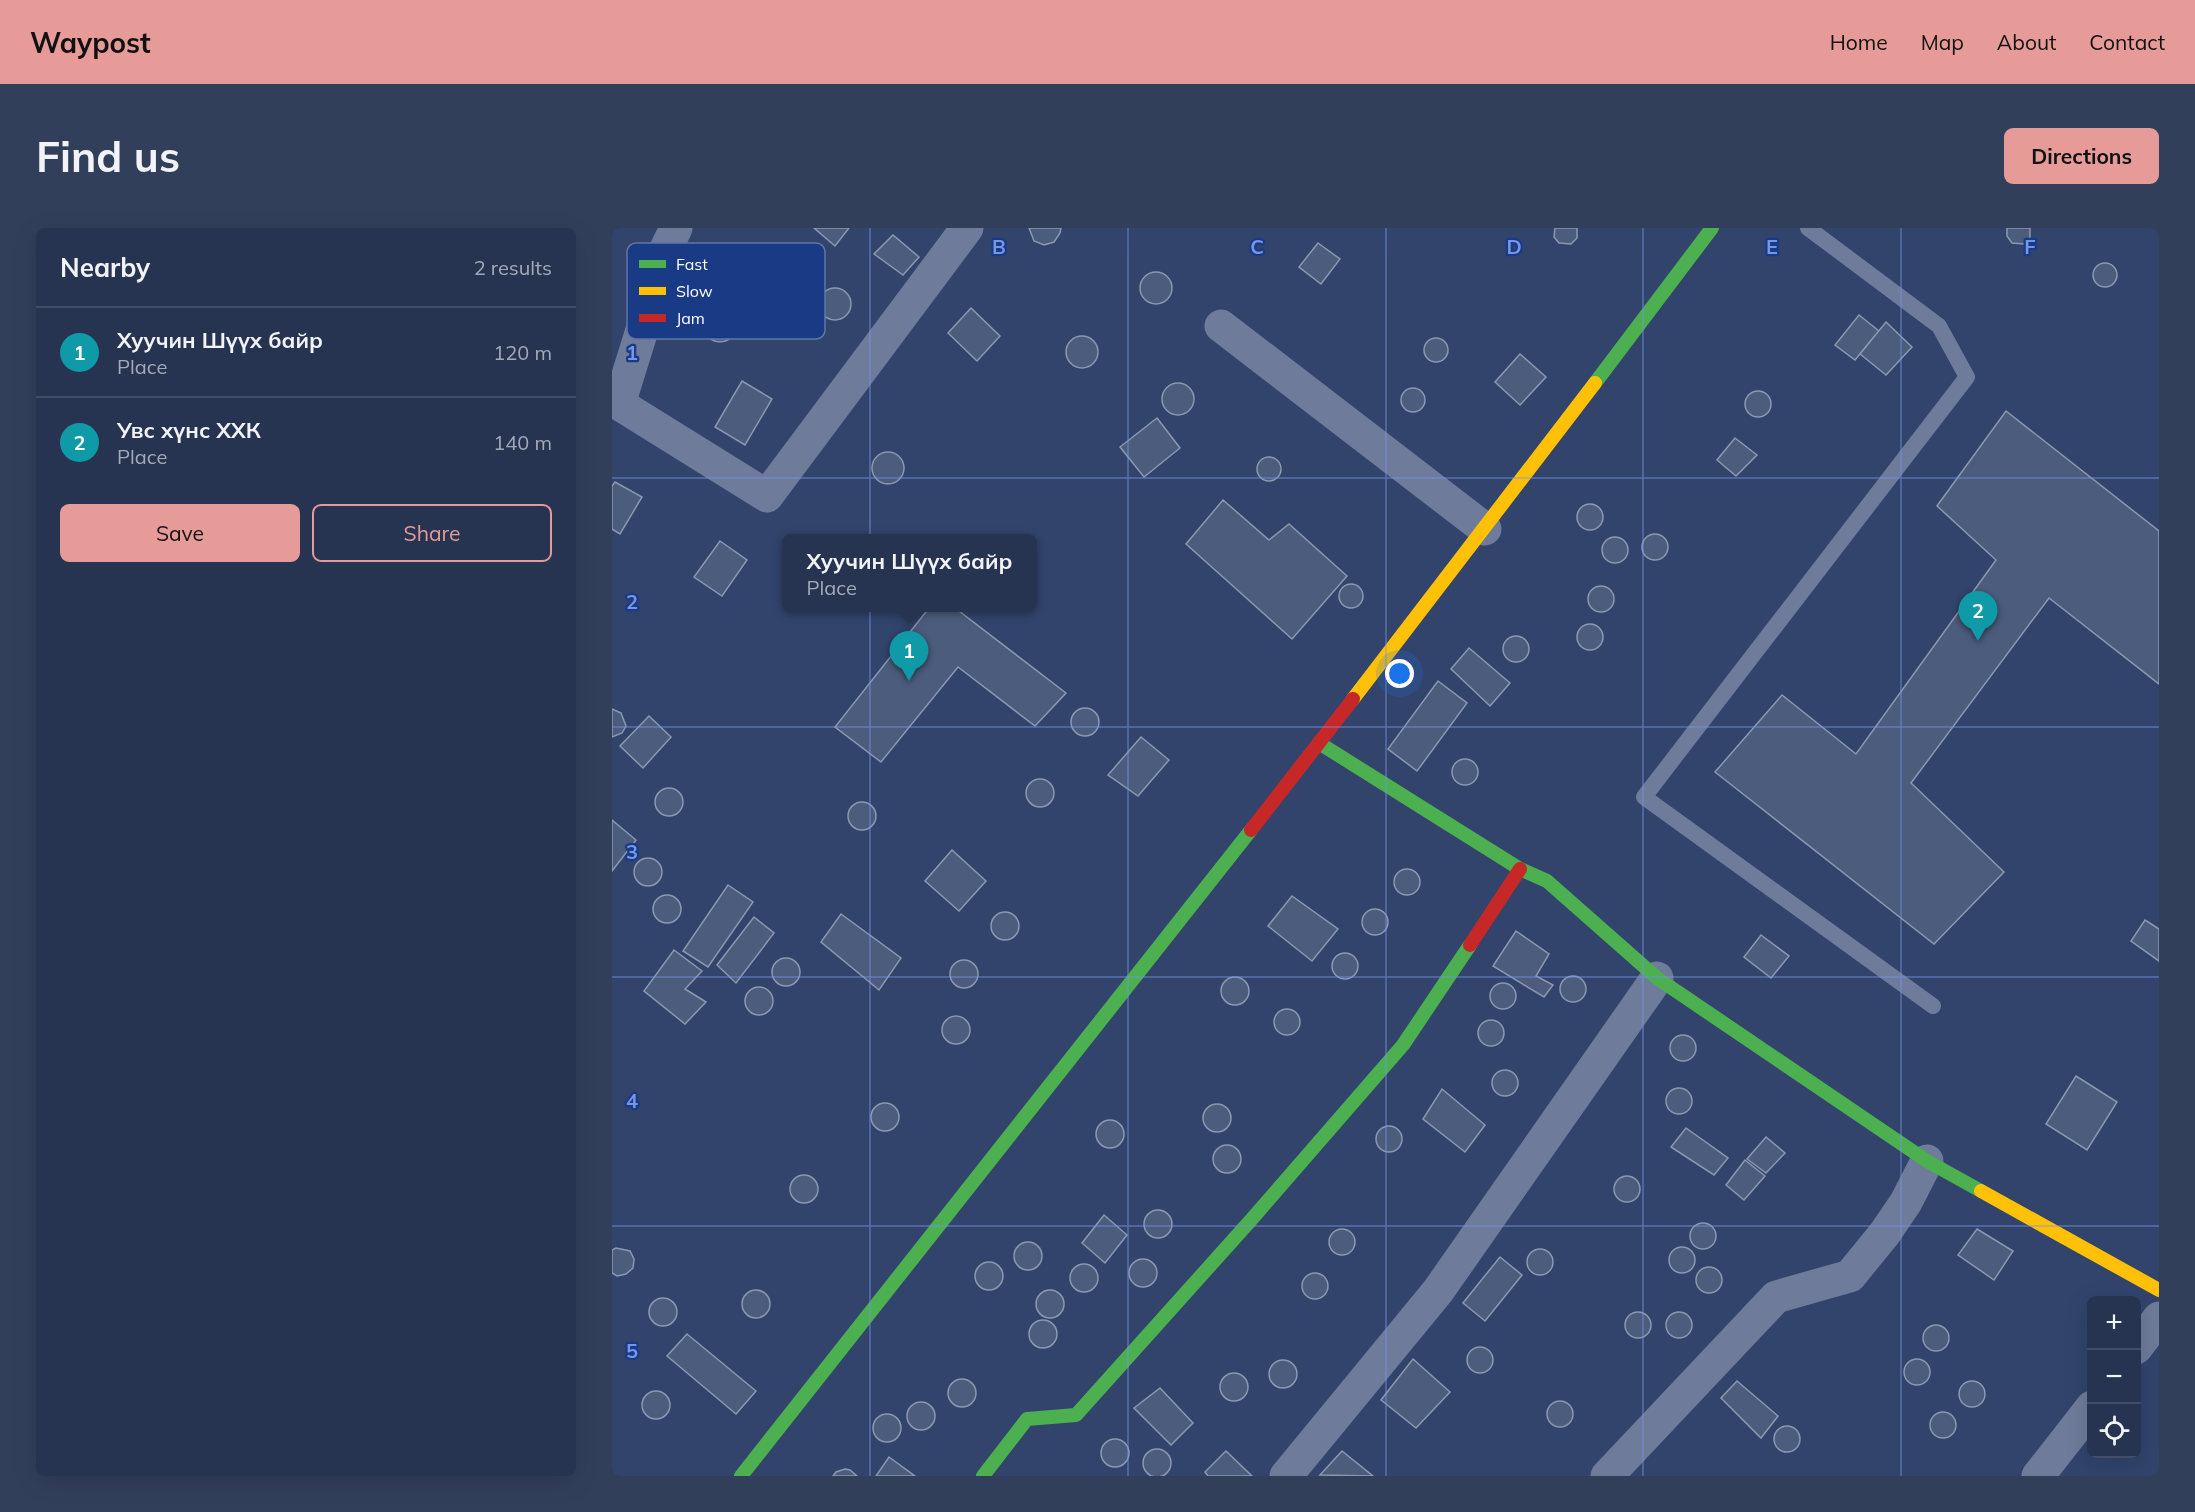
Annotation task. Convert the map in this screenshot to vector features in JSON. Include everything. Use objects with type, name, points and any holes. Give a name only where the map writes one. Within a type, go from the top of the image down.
[{"type":"street","points":[[669,243],[676,228]]},
{"type":"street","points":[[639,339],[619,404],[767,496],[967,228]]},
{"type":"street","points":[[741,1476],[1485,530],[1712,228]]},
{"type":"street","points":[[1221,326],[1485,530]]},
{"type":"street","points":[[1319,743],[1520,869],[1547,881],[1657,978],[1927,1161],[2159,1290]]},
{"type":"street","points":[[983,1476],[1027,1419],[1076,1415],[1251,1220],[1402,1045],[1520,869]]},
{"type":"street","points":[[1286,1476],[1438,1291],[1657,978]]},
{"type":"street","points":[[1607,1476],[1776,1297],[1850,1276],[1906,1202],[1927,1161]]},
{"type":"street","points":[[2141,1341],[2159,1318]]},
{"type":"street","points":[[2038,1476],[2087,1412]]},
{"type":"lane","points":[[1808,228],[1939,326],[1967,377],[1644,797],[1934,1006]]},
{"type":"building","points":[[814,228],[849,228],[835,246]]},
{"type":"building","points":[[1029,228],[1061,228],[1054,242],[1044,245],[1034,241]]},
{"type":"building","points":[[1555,228],[1577,228],[1577,238],[1571,244],[1559,243],[1554,237]]},
{"type":"building","points":[[2007,228],[2030,228],[2030,238],[2024,244],[2012,243],[2007,236]]},
{"type":"building","points":[[893,235],[919,257],[903,275],[874,254]]},
{"type":"building","points":[[1318,243],[1340,259],[1321,284],[1299,267]]},
{"type":"building","points":[[2105,263],[2114,266],[2117,275],[2114,284],[2105,287],[2096,284],[2093,275],[2096,266]]},
{"type":"building","points":[[1156,272],[1167,277],[1172,288],[1167,299],[1156,304],[1145,299],[1140,288],[1145,277]]},
{"type":"building","points":[[829,289],[841,289],[850,298],[850,310],[841,319],[829,319],[825,316],[825,292]]},
{"type":"building","points":[[971,308],[1000,336],[977,361],[948,333]]},
{"type":"building","points":[[1859,315],[1879,331],[1855,360],[1835,345]]},
{"type":"building","points":[[1886,322],[1912,347],[1886,375],[1860,354]]},
{"type":"building","points":[[1082,336],[1093,341],[1098,352],[1093,363],[1082,368],[1071,363],[1066,352],[1071,341]]},
{"type":"building","points":[[1436,338],[1445,341],[1448,350],[1445,359],[1436,362],[1427,359],[1424,350],[1427,341]]},
{"type":"building","points":[[712,339],[728,339],[720,342]]},
{"type":"building","points":[[1520,354],[1546,377],[1520,405],[1495,382]]},
{"type":"building","points":[[742,381],[772,399],[745,445],[715,427]]},
{"type":"building","points":[[1178,383],[1189,388],[1194,399],[1189,410],[1178,415],[1167,410],[1162,399],[1167,388]]},
{"type":"building","points":[[1413,388],[1422,391],[1425,400],[1422,409],[1413,412],[1404,409],[1401,400],[1404,391]]},
{"type":"building","points":[[1758,391],[1767,395],[1771,404],[1767,413],[1758,417],[1749,413],[1745,404],[1749,395]]},
{"type":"building","points":[[2006,411],[2159,531],[2159,684],[2049,598],[1911,783],[2004,872],[1934,944],[1715,772],[1782,695],[1856,754],[1996,560],[1937,506]]},
{"type":"building","points":[[1157,418],[1180,448],[1144,477],[1120,447]]},
{"type":"building","points":[[1735,438],[1757,455],[1736,476],[1717,460]]},
{"type":"building","points":[[888,452],[899,457],[904,468],[899,479],[888,484],[877,479],[872,468],[877,457]]},
{"type":"building","points":[[1269,457],[1278,460],[1281,469],[1278,478],[1269,481],[1260,478],[1257,469],[1260,460]]},
{"type":"building","points":[[615,482],[642,497],[620,534],[612,529],[612,486]]},
{"type":"building","points":[[1223,500],[1269,540],[1289,524],[1347,576],[1292,639],[1186,544]]},
{"type":"building","points":[[1590,504],[1599,508],[1603,517],[1599,526],[1590,530],[1581,526],[1577,517],[1581,508]]},
{"type":"building","points":[[1655,534],[1664,538],[1668,547],[1664,556],[1655,560],[1646,556],[1642,547],[1646,538]]},
{"type":"building","points":[[1615,537],[1624,541],[1628,550],[1624,559],[1615,563],[1606,559],[1602,550],[1606,541]]},
{"type":"building","points":[[720,541],[747,560],[722,596],[694,577]]},
{"type":"building","points":[[1351,584],[1360,587],[1363,596],[1360,605],[1351,608],[1342,605],[1339,596],[1342,587]]},
{"type":"building","points":[[1601,586],[1610,590],[1614,599],[1610,608],[1601,612],[1592,608],[1588,599],[1592,590]]},
{"type":"building","points":[[926,612],[960,612],[1066,693],[1035,726],[958,667],[881,762],[835,727]]},
{"type":"building","points":[[1590,624],[1599,628],[1603,637],[1599,646],[1590,650],[1581,646],[1577,637],[1581,628]]},
{"type":"building","points":[[1516,636],[1525,640],[1529,649],[1525,658],[1516,662],[1507,658],[1503,649],[1507,640]]},
{"type":"building","points":[[1469,648],[1510,683],[1490,706],[1451,669]]},
{"type":"building","points":[[1438,681],[1467,703],[1417,771],[1388,749]]},
{"type":"building","points":[[1085,708],[1095,712],[1099,722],[1095,732],[1085,736],[1075,732],[1071,722],[1075,712]]},
{"type":"building","points":[[612,709],[621,713],[626,726],[622,733],[612,737]]},
{"type":"building","points":[[649,716],[671,737],[643,768],[620,746]]},
{"type":"building","points":[[1141,737],[1169,760],[1138,796],[1108,775]]},
{"type":"building","points":[[1465,759],[1474,763],[1478,772],[1474,781],[1465,785],[1456,781],[1452,772],[1456,763]]},
{"type":"building","points":[[1040,779],[1050,783],[1054,793],[1050,803],[1040,807],[1030,803],[1026,793],[1030,783]]},
{"type":"building","points":[[669,788],[679,792],[683,802],[679,812],[669,816],[659,812],[655,802],[659,792]]},
{"type":"building","points":[[862,802],[872,806],[876,816],[872,826],[862,830],[852,826],[848,816],[852,806]]},
{"type":"building","points":[[612,820],[636,840],[612,871]]},
{"type":"building","points":[[952,850],[986,881],[959,911],[925,881]]},
{"type":"building","points":[[648,858],[658,862],[662,872],[658,882],[648,886],[638,882],[634,872],[638,862]]},
{"type":"building","points":[[1407,869],[1416,873],[1420,882],[1416,891],[1407,895],[1398,891],[1394,882],[1398,873]]},
{"type":"building","points":[[728,885],[753,902],[708,967],[683,951]]},
{"type":"building","points":[[667,895],[677,899],[681,909],[677,919],[667,923],[657,919],[653,909],[657,899]]},
{"type":"building","points":[[1292,896],[1338,929],[1312,961],[1268,926]]},
{"type":"building","points":[[1375,909],[1384,913],[1388,922],[1384,931],[1375,935],[1366,931],[1362,922],[1366,913]]},
{"type":"building","points":[[1005,912],[1015,916],[1019,926],[1015,936],[1005,940],[995,936],[991,926],[995,916]]},
{"type":"building","points":[[841,914],[901,958],[879,990],[821,942]]},
{"type":"building","points":[[754,917],[774,933],[736,983],[717,965]]},
{"type":"building","points":[[2145,920],[2159,929],[2159,961],[2131,941]]},
{"type":"building","points":[[1516,931],[1549,954],[1536,976],[1553,985],[1544,997],[1493,966]]},
{"type":"building","points":[[1761,935],[1789,956],[1771,978],[1744,957]]},
{"type":"building","points":[[674,950],[702,971],[685,989],[706,1002],[685,1024],[644,991]]},
{"type":"building","points":[[1345,953],[1354,957],[1358,966],[1354,975],[1345,979],[1336,975],[1332,966],[1336,957]]},
{"type":"building","points":[[786,958],[796,962],[800,972],[796,982],[786,986],[776,982],[772,972],[776,962]]},
{"type":"building","points":[[964,960],[974,964],[978,974],[974,984],[964,988],[954,984],[950,974],[954,964]]},
{"type":"building","points":[[1573,976],[1582,980],[1586,989],[1582,998],[1573,1002],[1564,998],[1560,989],[1564,980]]},
{"type":"building","points":[[1235,977],[1245,981],[1249,991],[1245,1001],[1235,1005],[1225,1001],[1221,991],[1225,981]]},
{"type":"building","points":[[1503,983],[1512,987],[1516,996],[1512,1005],[1503,1009],[1494,1005],[1490,996],[1494,987]]},
{"type":"building","points":[[759,987],[769,991],[773,1001],[769,1011],[759,1015],[749,1011],[745,1001],[749,991]]},
{"type":"building","points":[[1287,1009],[1296,1013],[1300,1022],[1296,1031],[1287,1035],[1278,1031],[1274,1022],[1278,1013]]},
{"type":"building","points":[[956,1016],[966,1020],[970,1030],[966,1040],[956,1044],[946,1040],[942,1030],[946,1020]]},
{"type":"building","points":[[1491,1020],[1500,1024],[1504,1033],[1500,1042],[1491,1046],[1482,1042],[1478,1033],[1482,1024]]},
{"type":"building","points":[[1683,1035],[1692,1039],[1696,1048],[1692,1057],[1683,1061],[1674,1057],[1670,1048],[1674,1039]]},
{"type":"building","points":[[1505,1070],[1514,1074],[1518,1083],[1514,1092],[1505,1096],[1496,1092],[1492,1083],[1496,1074]]},
{"type":"building","points":[[2076,1076],[2117,1102],[2087,1150],[2046,1124]]},
{"type":"building","points":[[1679,1088],[1688,1092],[1692,1101],[1688,1110],[1679,1114],[1670,1110],[1666,1101],[1670,1092]]},
{"type":"building","points":[[1442,1089],[1485,1125],[1465,1152],[1423,1119]]},
{"type":"building","points":[[885,1103],[895,1107],[899,1117],[895,1127],[885,1131],[875,1127],[871,1117],[875,1107]]},
{"type":"building","points":[[1217,1104],[1227,1108],[1231,1118],[1227,1128],[1217,1132],[1207,1128],[1203,1118],[1207,1108]]},
{"type":"building","points":[[1110,1120],[1120,1124],[1124,1134],[1120,1144],[1110,1148],[1100,1144],[1096,1134],[1100,1124]]},
{"type":"building","points":[[1389,1126],[1398,1130],[1402,1139],[1398,1148],[1389,1152],[1380,1148],[1376,1139],[1380,1130]]},
{"type":"building","points":[[1686,1128],[1728,1158],[1714,1175],[1671,1147]]},
{"type":"building","points":[[1766,1137],[1785,1153],[1766,1173],[1747,1159]]},
{"type":"building","points":[[1227,1145],[1237,1149],[1241,1159],[1237,1169],[1227,1173],[1217,1169],[1213,1159],[1217,1149]]},
{"type":"building","points":[[1745,1160],[1765,1176],[1744,1200],[1726,1185]]},
{"type":"building","points":[[804,1175],[814,1179],[818,1189],[814,1199],[804,1203],[794,1199],[790,1189],[794,1179]]},
{"type":"building","points":[[1627,1176],[1636,1180],[1640,1189],[1636,1198],[1627,1202],[1618,1198],[1614,1189],[1618,1180]]},
{"type":"building","points":[[1158,1210],[1168,1214],[1172,1224],[1168,1234],[1158,1238],[1148,1234],[1144,1224],[1148,1214]]},
{"type":"building","points":[[1104,1215],[1127,1235],[1105,1263],[1082,1243]]},
{"type":"building","points":[[1703,1223],[1712,1227],[1716,1236],[1712,1245],[1703,1249],[1694,1245],[1690,1236],[1694,1227]]},
{"type":"building","points":[[1342,1229],[1351,1233],[1355,1242],[1351,1251],[1342,1255],[1333,1251],[1329,1242],[1333,1233]]},
{"type":"building","points":[[1977,1229],[2013,1251],[1994,1280],[1958,1255]]},
{"type":"building","points":[[1028,1242],[1038,1246],[1042,1256],[1038,1266],[1028,1270],[1018,1266],[1014,1256],[1018,1246]]},
{"type":"building","points":[[1682,1247],[1691,1251],[1695,1260],[1691,1269],[1682,1273],[1673,1269],[1669,1260],[1673,1251]]},
{"type":"building","points":[[616,1248],[630,1251],[634,1259],[633,1268],[626,1274],[617,1276],[612,1273],[612,1250]]},
{"type":"building","points":[[1540,1249],[1549,1253],[1553,1262],[1549,1271],[1540,1275],[1531,1271],[1527,1262],[1531,1253]]},
{"type":"building","points":[[1500,1257],[1522,1275],[1485,1321],[1463,1303]]},
{"type":"building","points":[[1143,1259],[1153,1263],[1157,1273],[1153,1283],[1143,1287],[1133,1283],[1129,1273],[1133,1263]]},
{"type":"building","points":[[989,1262],[999,1266],[1003,1276],[999,1286],[989,1290],[979,1286],[975,1276],[979,1266]]},
{"type":"building","points":[[1084,1264],[1094,1268],[1098,1278],[1094,1288],[1084,1292],[1074,1288],[1070,1278],[1074,1268]]},
{"type":"building","points":[[1709,1267],[1718,1271],[1722,1280],[1718,1289],[1709,1293],[1700,1289],[1696,1280],[1700,1271]]},
{"type":"building","points":[[1315,1273],[1324,1277],[1328,1286],[1324,1295],[1315,1299],[1306,1295],[1302,1286],[1306,1277]]},
{"type":"building","points":[[756,1290],[766,1294],[770,1304],[766,1314],[756,1318],[746,1314],[742,1304],[746,1294]]},
{"type":"building","points":[[1050,1290],[1060,1294],[1064,1304],[1060,1314],[1050,1318],[1040,1314],[1036,1304],[1040,1294]]},
{"type":"building","points":[[663,1298],[673,1302],[677,1312],[673,1322],[663,1326],[653,1322],[649,1312],[653,1302]]},
{"type":"building","points":[[1638,1312],[1647,1316],[1651,1325],[1647,1334],[1638,1338],[1629,1334],[1625,1325],[1629,1316]]},
{"type":"building","points":[[1679,1312],[1688,1316],[1692,1325],[1688,1334],[1679,1338],[1670,1334],[1666,1325],[1670,1316]]},
{"type":"building","points":[[1043,1320],[1053,1324],[1057,1334],[1053,1344],[1043,1348],[1033,1344],[1029,1334],[1033,1324]]},
{"type":"building","points":[[1936,1325],[1945,1329],[1949,1338],[1945,1347],[1936,1351],[1927,1347],[1923,1338],[1927,1329]]},
{"type":"building","points":[[687,1334],[756,1391],[736,1414],[667,1356]]},
{"type":"building","points":[[1480,1347],[1489,1351],[1493,1360],[1489,1369],[1480,1373],[1471,1369],[1467,1360],[1471,1351]]},
{"type":"building","points":[[1413,1359],[1450,1392],[1416,1428],[1381,1400]]},
{"type":"building","points":[[1917,1359],[1926,1363],[1930,1372],[1926,1381],[1917,1385],[1908,1381],[1904,1372],[1908,1363]]},
{"type":"building","points":[[1283,1360],[1293,1364],[1297,1374],[1293,1384],[1283,1388],[1273,1384],[1269,1374],[1273,1364]]},
{"type":"building","points":[[1234,1373],[1244,1377],[1248,1387],[1244,1397],[1234,1401],[1224,1397],[1220,1387],[1224,1377]]},
{"type":"building","points":[[962,1379],[972,1383],[976,1393],[972,1403],[962,1407],[952,1403],[948,1393],[952,1383]]},
{"type":"building","points":[[1737,1381],[1778,1416],[1761,1438],[1721,1398]]},
{"type":"building","points":[[1972,1381],[1981,1385],[1985,1394],[1981,1403],[1972,1407],[1963,1403],[1959,1394],[1963,1385]]},
{"type":"building","points":[[1160,1388],[1193,1423],[1171,1445],[1134,1408]]},
{"type":"building","points":[[656,1391],[666,1395],[670,1405],[666,1415],[656,1419],[646,1415],[642,1405],[646,1395]]},
{"type":"building","points":[[1560,1401],[1569,1405],[1573,1414],[1569,1423],[1560,1427],[1551,1423],[1547,1414],[1551,1405]]},
{"type":"building","points":[[921,1402],[931,1406],[935,1416],[931,1426],[921,1430],[911,1426],[907,1416],[911,1406]]},
{"type":"building","points":[[1943,1412],[1952,1416],[1956,1425],[1952,1434],[1943,1438],[1934,1434],[1930,1425],[1934,1416]]},
{"type":"building","points":[[887,1414],[897,1418],[901,1428],[897,1438],[887,1442],[877,1438],[873,1428],[877,1418]]},
{"type":"building","points":[[1787,1426],[1796,1430],[1800,1439],[1796,1448],[1787,1452],[1778,1448],[1774,1439],[1778,1430]]},
{"type":"building","points":[[1115,1439],[1125,1443],[1129,1453],[1125,1463],[1115,1467],[1105,1463],[1101,1453],[1105,1443]]},
{"type":"building","points":[[1157,1449],[1167,1453],[1171,1463],[1167,1473],[1157,1477],[1147,1473],[1143,1463],[1147,1453]]},
{"type":"building","points":[[1226,1451],[1252,1476],[1208,1476],[1205,1472]]},
{"type":"building","points":[[1342,1451],[1373,1476],[1320,1475]]},
{"type":"building","points":[[889,1457],[915,1476],[876,1476]]},
{"type":"building","points":[[845,1469],[857,1476],[833,1476],[836,1472]]},
{"type":"traffic: fast","points":[[1595,383],[1712,228]]},
{"type":"traffic: fast","points":[[1319,743],[1520,869],[1547,881],[1657,978],[1927,1161],[1981,1191]]},
{"type":"traffic: fast","points":[[741,1476],[1251,830]]},
{"type":"traffic: fast","points":[[983,1476],[1027,1419],[1076,1415],[1251,1220],[1403,1045],[1470,945]]},
{"type":"traffic: slow","points":[[1353,699],[1595,383]]},
{"type":"traffic: slow","points":[[1981,1191],[2159,1290]]},
{"type":"traffic: jam","points":[[1251,830],[1353,699]]},
{"type":"traffic: jam","points":[[1470,945],[1520,869]]},
{"type":"place","name":"Увс хүнс ХХК","points":[[1978,641]]},
{"type":"place","name":"Хуучин Шүүх байр","points":[[909,681]]}]
